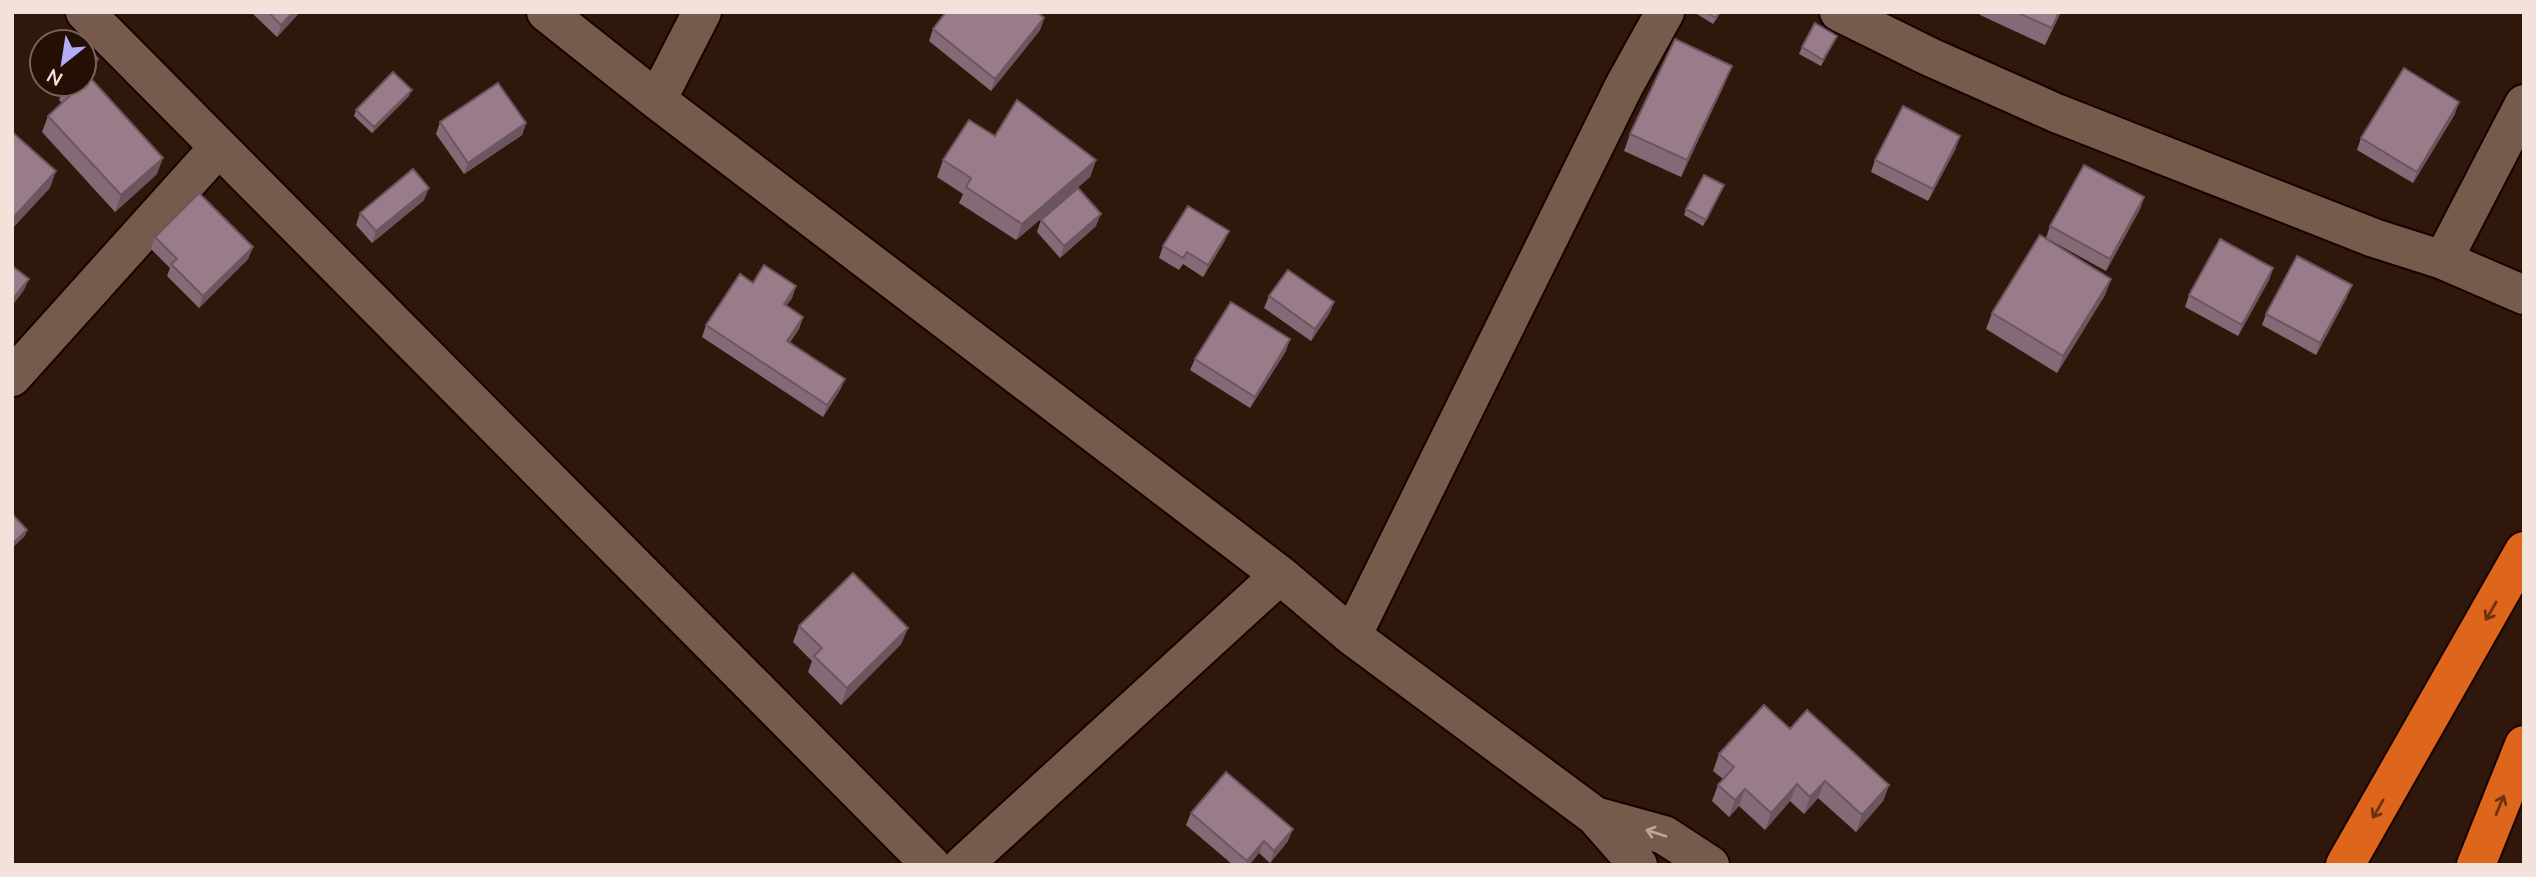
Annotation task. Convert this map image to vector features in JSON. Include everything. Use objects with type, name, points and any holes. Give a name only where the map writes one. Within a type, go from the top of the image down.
[{"type":"highway","points":[[2345,865],[2524,551]]},
{"type":"highway","points":[[2476,865],[2524,745]]},
{"type":"street","points":[[85,12],[931,865]]},
{"type":"street","points":[[546,12],[657,100],[1280,575],[1352,635],[1595,816],[1639,865]]},
{"type":"street","points":[[657,100],[702,12]]},
{"type":"street","points":[[1352,635],[1618,98],[1665,12]]},
{"type":"street","points":[[1839,12],[1930,57],[2056,113],[2374,238],[2443,260],[2524,295]]},
{"type":"street","points":[[2443,260],[2524,103]]},
{"type":"street","points":[[12,377],[219,147]]},
{"type":"street","points":[[963,865],[1280,575]]},
{"type":"street","points":[[1595,816],[1664,835],[1710,865]]},
{"type":"building","points":[[268,12],[293,12],[281,25]]},
{"type":"building","points":[[946,12],[1037,12],[1044,18],[995,79],[933,29]]},
{"type":"building","points":[[1706,12],[1719,12],[1716,18]]},
{"type":"building","points":[[2016,12],[2059,12],[2052,28]]},
{"type":"building","points":[[1815,23],[1837,36],[1823,60],[1802,47]]},
{"type":"building","points":[[1675,39],[1732,66],[1687,160],[1630,134]]},
{"type":"building","points":[[2404,68],[2459,102],[2417,172],[2361,138]]},
{"type":"building","points":[[393,72],[412,90],[374,127],[356,110]]},
{"type":"building","points":[[498,83],[526,123],[468,163],[440,122]]},
{"type":"building","points":[[98,86],[163,158],[121,195],[48,116],[68,98],[98,98]]},
{"type":"building","points":[[1017,100],[1096,160],[1022,224],[966,187],[971,178],[943,160],[969,120],[995,136]]},
{"type":"building","points":[[1903,106],[1960,136],[1933,189],[1875,160]]},
{"type":"building","points":[[12,132],[56,171],[12,219]]},
{"type":"building","points":[[2084,165],[2144,197],[2110,259],[2050,226]]},
{"type":"building","points":[[413,169],[429,188],[376,231],[360,213]]},
{"type":"building","points":[[1704,175],[1724,185],[1706,220],[1686,209]]},
{"type":"building","points":[[1078,188],[1101,214],[1064,246],[1041,220]]},
{"type":"building","points":[[199,193],[253,247],[203,296],[171,264],[177,259],[155,237]]},
{"type":"building","points":[[1188,206],[1229,231],[1208,265],[1187,252],[1183,258],[1163,246]]},
{"type":"building","points":[[2040,235],[2111,279],[2063,356],[1992,313]]},
{"type":"building","points":[[2220,239],[2273,268],[2242,325],[2189,295]]},
{"type":"building","points":[[2297,256],[2352,285],[2320,343],[2266,314]]},
{"type":"building","points":[[764,265],[796,286],[784,304],[803,317],[787,341],[845,379],[827,405],[706,325],[740,274],[753,283]]},
{"type":"building","points":[[12,266],[29,279],[12,300]]},
{"type":"building","points":[[1288,270],[1334,302],[1315,329],[1269,296]]},
{"type":"building","points":[[1231,302],[1290,339],[1255,397],[1195,359]]},
{"type":"building","points":[[12,514],[27,530],[12,544]]},
{"type":"building","points":[[853,573],[908,628],[847,688],[814,656],[822,648],[799,626]]},
{"type":"building","points":[[1764,705],[1790,729],[1807,710],[1889,785],[1862,815],[1825,781],[1810,797],[1797,784],[1771,813],[1745,789],[1735,800],[1718,785],[1734,767],[1719,754]]},
{"type":"building","points":[[1226,772],[1293,829],[1274,851],[1264,841],[1247,861],[1191,813]]}]
